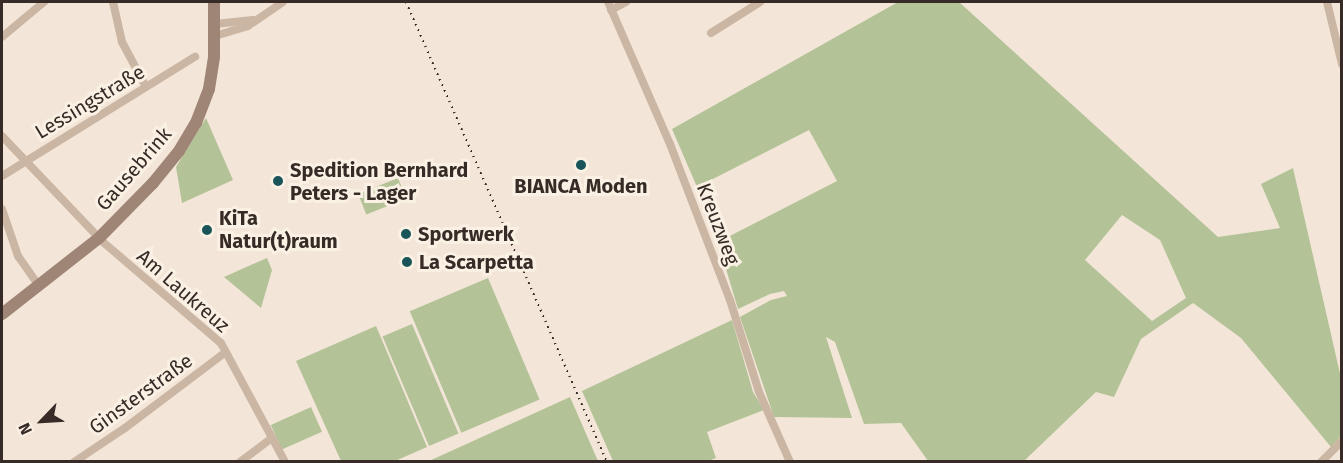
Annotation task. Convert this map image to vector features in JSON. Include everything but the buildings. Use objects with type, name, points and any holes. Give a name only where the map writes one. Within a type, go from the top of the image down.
[{"type":"main road","name":"Gausebrink","points":[[2,314],[99,238],[153,183],[190,134],[209,88],[215,30],[214,2]]},
{"type":"street","points":[[2,37],[44,2]]},
{"type":"street","points":[[113,2],[122,42],[146,87]]},
{"type":"street","points":[[215,30],[253,20],[283,2]]},
{"type":"street","points":[[609,6],[626,2]]},
{"type":"street","points":[[711,33],[760,2]]},
{"type":"street","points":[[1327,2],[1341,64]]},
{"type":"street","name":"Kreuzweg","points":[[609,6],[670,144],[730,300],[759,392],[790,462]]},
{"type":"street","name":"Lessingstraße","points":[[2,176],[195,57]]},
{"type":"street","name":"Am Laukreuz","points":[[2,136],[99,238],[221,344],[285,462]]},
{"type":"street","points":[[2,209],[18,256],[39,286]]},
{"type":"street","name":"Ginsterstraße","points":[[74,462],[125,428],[226,352]]},
{"type":"street","points":[[240,462],[272,438]]},
{"type":"street","points":[[1321,462],[1341,441]]},
{"type":"green space","points":[[898,2],[959,2],[1218,237],[1280,228],[1261,184],[1293,168],[1341,378],[1341,436],[1331,447],[1241,338],[1193,303],[1141,339],[1114,397],[1096,392],[1024,461],[928,461],[901,423],[864,424],[835,342],[826,337],[852,418],[774,417],[740,317],[771,300],[787,296],[784,291],[770,294],[738,309],[718,242],[837,181],[809,130],[697,187],[672,129]],"holes":[[[1122,215],[1160,240],[1186,298],[1152,321],[1085,260]]]},
{"type":"green space","points":[[206,118],[233,180],[182,203],[176,167]]},
{"type":"green space","points":[[398,178],[406,198],[366,215],[358,194]]},
{"type":"green space","points":[[267,258],[272,270],[261,308],[224,277]]},
{"type":"green space","points":[[488,278],[540,400],[461,433],[410,311]]},
{"type":"green space","points":[[732,320],[753,392],[764,410],[707,432],[716,458],[708,461],[613,461],[582,391]]},
{"type":"green space","points":[[412,324],[458,434],[429,446],[383,337]]},
{"type":"green space","points":[[376,326],[427,447],[395,461],[341,461],[296,361]]},
{"type":"green space","points":[[570,397],[598,461],[429,461]]},
{"type":"green space","points":[[311,407],[322,432],[282,450],[271,425]]},
{"type":"railway","points":[[406,2],[607,462]]},
{"type":"place","name":"BIANCA Moden","points":[[581,165]]},
{"type":"place","name":"Spedition Bernhard Peters - Lager","points":[[278,181]]},
{"type":"place","name":"KiTa Natur(t)raum","points":[[207,230]]},
{"type":"place","name":"Sportwerk","points":[[406,234]]},
{"type":"place","name":"La Scarpetta","points":[[407,262]]}]
